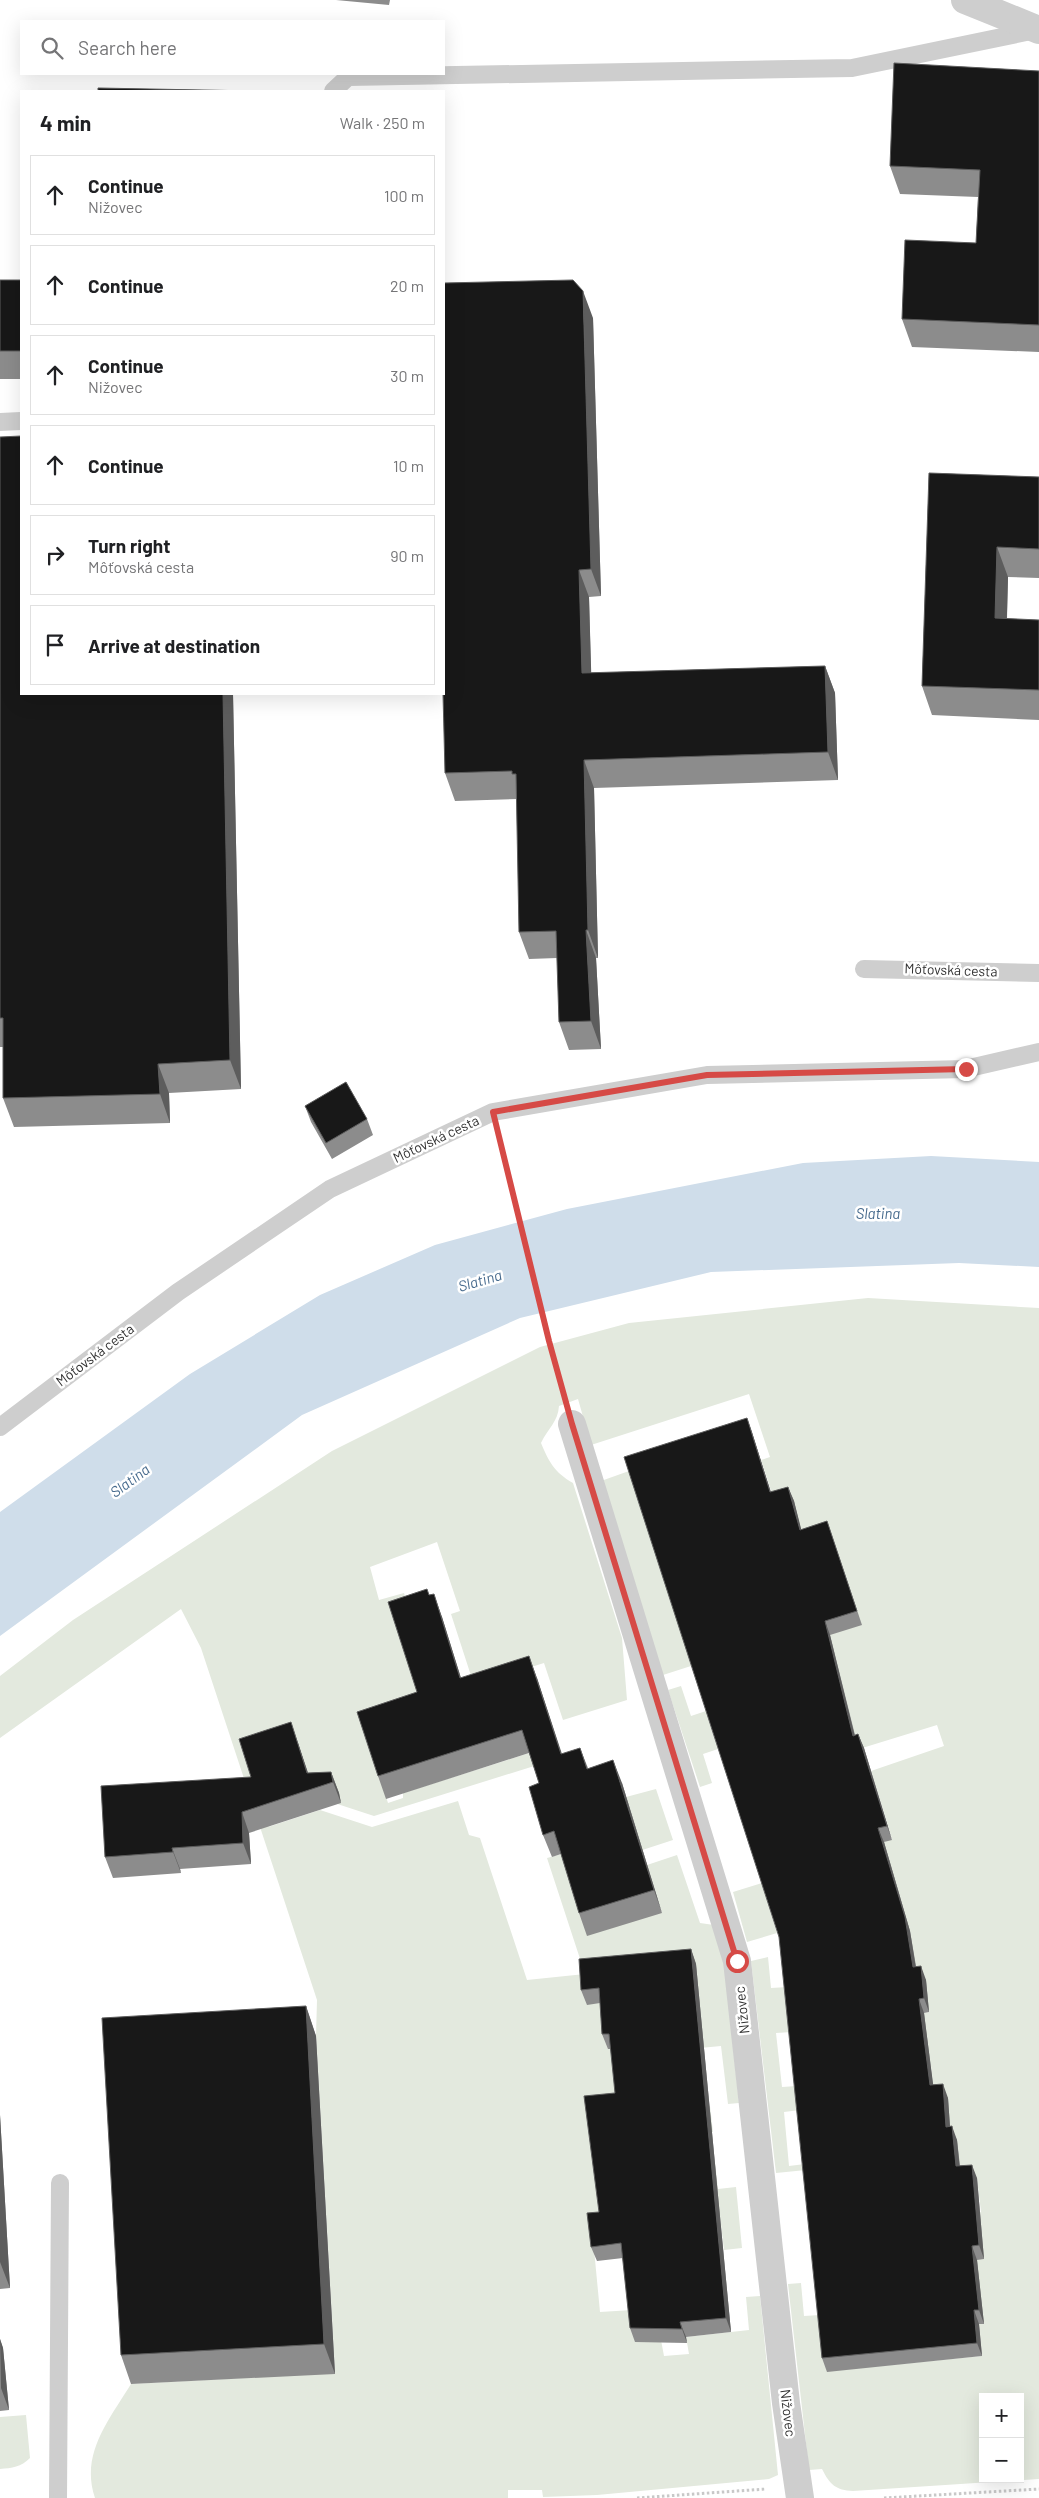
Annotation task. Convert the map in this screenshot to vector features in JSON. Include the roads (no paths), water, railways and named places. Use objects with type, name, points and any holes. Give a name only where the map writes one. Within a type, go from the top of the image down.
[{"type":"street","points":[[965,0],[1039,30]]},
{"type":"street","name":"Nižovec","points":[[572,1424],[737,1961],[799,2493]]},
{"type":"lane","points":[[334,90],[348,77],[852,68],[1039,30]]},
{"type":"lane","points":[[0,422],[20,421]]},
{"type":"lane","name":"Môťovská cesta","points":[[864,969],[1039,973]]},
{"type":"lane","name":"Môťovská cesta","points":[[0,1427],[178,1292],[330,1189],[493,1112],[707,1075],[966,1069],[1039,1052]]},
{"type":"lane","points":[[58,2498],[60,2184]]},
{"type":"water","name":"Slatina","points":[[931,1156],[1039,1162],[1039,1267],[959,1263],[711,1272],[520,1318],[302,1415],[0,1636],[0,1512],[190,1374],[320,1295],[435,1245],[567,1209],[803,1163]]}]
